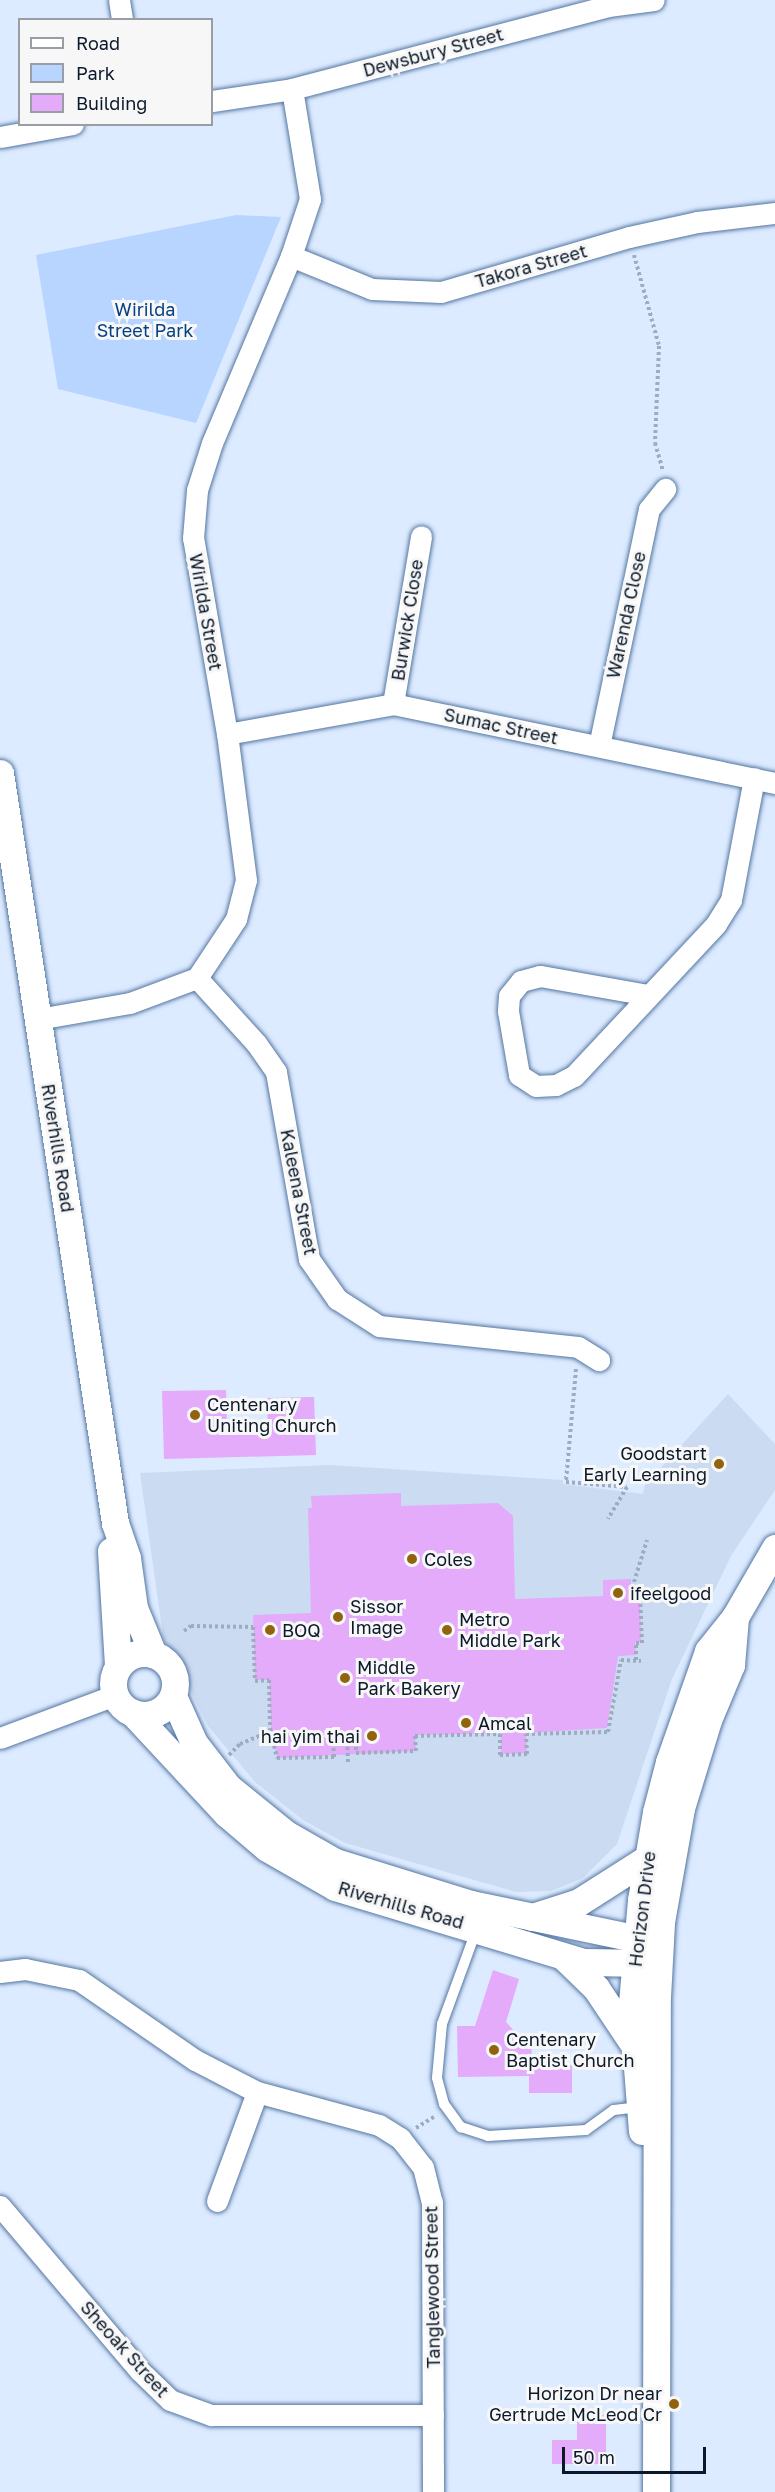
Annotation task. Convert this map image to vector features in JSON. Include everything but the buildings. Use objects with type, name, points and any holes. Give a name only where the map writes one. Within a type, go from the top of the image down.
[{"type":"street","points":[[119,0],[122,18]]},
{"type":"street","name":"Dewsbury Street","points":[[213,101],[292,89],[608,6],[654,0]]},
{"type":"street","name":"Wirilda Street","points":[[197,978],[236,919],[246,880],[227,734],[193,538],[198,490],[212,443],[291,256],[310,199],[292,89]]},
{"type":"street","points":[[0,138],[63,126]]},
{"type":"street","name":"Takora Street","points":[[291,256],[372,289],[441,292],[629,237],[696,222],[775,213]]},
{"type":"street","name":"Warenda Close","points":[[599,746],[649,509],[665,489]]},
{"type":"street","name":"Burwick Close","points":[[393,704],[421,536]]},
{"type":"street","name":"Sumac Street","points":[[227,734],[393,704],[775,783]]},
{"type":"street","name":"Riverhills Road","points":[[0,773],[115,1523],[127,1558],[134,1608],[153,1654]]},
{"type":"street","points":[[648,994],[540,976],[521,981],[509,996],[508,1011],[519,1075],[536,1086],[556,1085],[574,1076],[648,994],[716,924],[731,900],[754,778]]},
{"type":"street","points":[[38,1019],[130,1003],[197,978]]},
{"type":"street","name":"Kaleena Street","points":[[197,978],[256,1043],[276,1072],[309,1258],[337,1299],[379,1326],[578,1347],[599,1360]]},
{"type":"street","name":"Riverhills Road","points":[[115,1523],[110,1563],[118,1666]]},
{"type":"street","name":"Horizon Drive","points":[[656,2492],[655,2217],[647,1952],[648,1858],[669,1762],[708,1651],[735,1617],[775,1548]]},
{"type":"street","name":"Horizon Drive","points":[[655,2217],[645,2174],[632,2042],[647,1952],[681,1808],[708,1720],[731,1665],[735,1617]]},
{"type":"street","points":[[134,1654],[153,1654],[169,1666],[174,1675],[173,1696],[159,1711],[147,1715],[124,1704],[113,1685],[118,1666],[134,1654]]},
{"type":"street","name":"Riverhills Road","points":[[173,1696],[194,1743],[210,1766],[244,1802],[286,1834],[335,1862],[385,1880],[531,1918],[647,1952]]},
{"type":"street","points":[[0,1738],[124,1704]]},
{"type":"street","name":"Riverhills Road","points":[[124,1704],[227,1814],[300,1870],[373,1900],[477,1928],[584,1962],[647,1952]]},
{"type":"street","points":[[531,1918],[579,1902],[648,1858]]},
{"type":"street","points":[[560,1954],[596,1988],[632,2042]]},
{"type":"street","name":"Tanglewood Street","points":[[0,1972],[25,1968],[79,1980],[195,2060],[256,2092],[379,2124],[400,2138],[423,2167],[432,2202],[433,2492]]},
{"type":"street","points":[[217,2201],[256,2092]]},
{"type":"street","name":"Sheoak Street","points":[[0,2206],[170,2400],[211,2415],[433,2415]]},
{"type":"lane","points":[[477,1928],[442,2024],[437,2078],[447,2108],[461,2127],[488,2136],[586,2130],[614,2110],[639,2107]]},
{"type":"path","points":[[629,237],[659,346],[655,442],[665,489]]},
{"type":"path","points":[[578,1347],[566,1482],[627,1487],[608,1519]]},
{"type":"path","points":[[183,1631],[191,1626],[253,1627],[255,1681],[269,1680],[271,1731],[277,1758],[334,1757],[333,1736],[347,1735],[356,1735],[356,1753],[416,1751],[416,1736],[500,1734],[501,1755],[527,1754],[526,1734],[608,1732],[621,1660],[638,1660],[636,1643],[642,1642],[640,1594],[634,1594],[634,1582],[647,1540]]},
{"type":"path","points":[[226,1757],[240,1744],[271,1731]]},
{"type":"path","points":[[347,1735],[348,1764]]},
{"type":"path","points":[[400,2138],[447,2108]]},
{"type":"shaded area","points":[[728,1394],[775,1444],[775,1490],[731,1556],[672,1679],[617,1844],[583,1878],[551,1891],[516,1892],[345,1843],[303,1820],[255,1782],[208,1726],[163,1636],[140,1473],[329,1465],[563,1480],[563,1484],[643,1494],[645,1485]]},
{"type":"green space","name":"Wirilda Street Park","points":[[236,215],[281,217],[196,423],[58,389],[36,255]]},
{"type":"place","name":"Centenary Uniting Church","points":[[195,1415]]},
{"type":"place","name":"Goodstart Early Learning","points":[[719,1464]]},
{"type":"place","name":"Coles","points":[[412,1559]]},
{"type":"place","name":"ifeelgood","points":[[618,1593]]},
{"type":"place","name":"Sissor Image","points":[[338,1617]]},
{"type":"place","name":"BOQ","points":[[270,1630]]},
{"type":"place","name":"Metro Middle Park","points":[[447,1630]]},
{"type":"place","name":"Middle Park Bakery","points":[[345,1678]]},
{"type":"place","name":"Amcal","points":[[466,1723]]},
{"type":"place","name":"hai yim thai","points":[[372,1736]]},
{"type":"place","name":"Centenary Baptist Church","points":[[494,2050]]},
{"type":"place","name":"Horizon Dr near Gertrude McLeod Cr","points":[[674,2404]]}]
